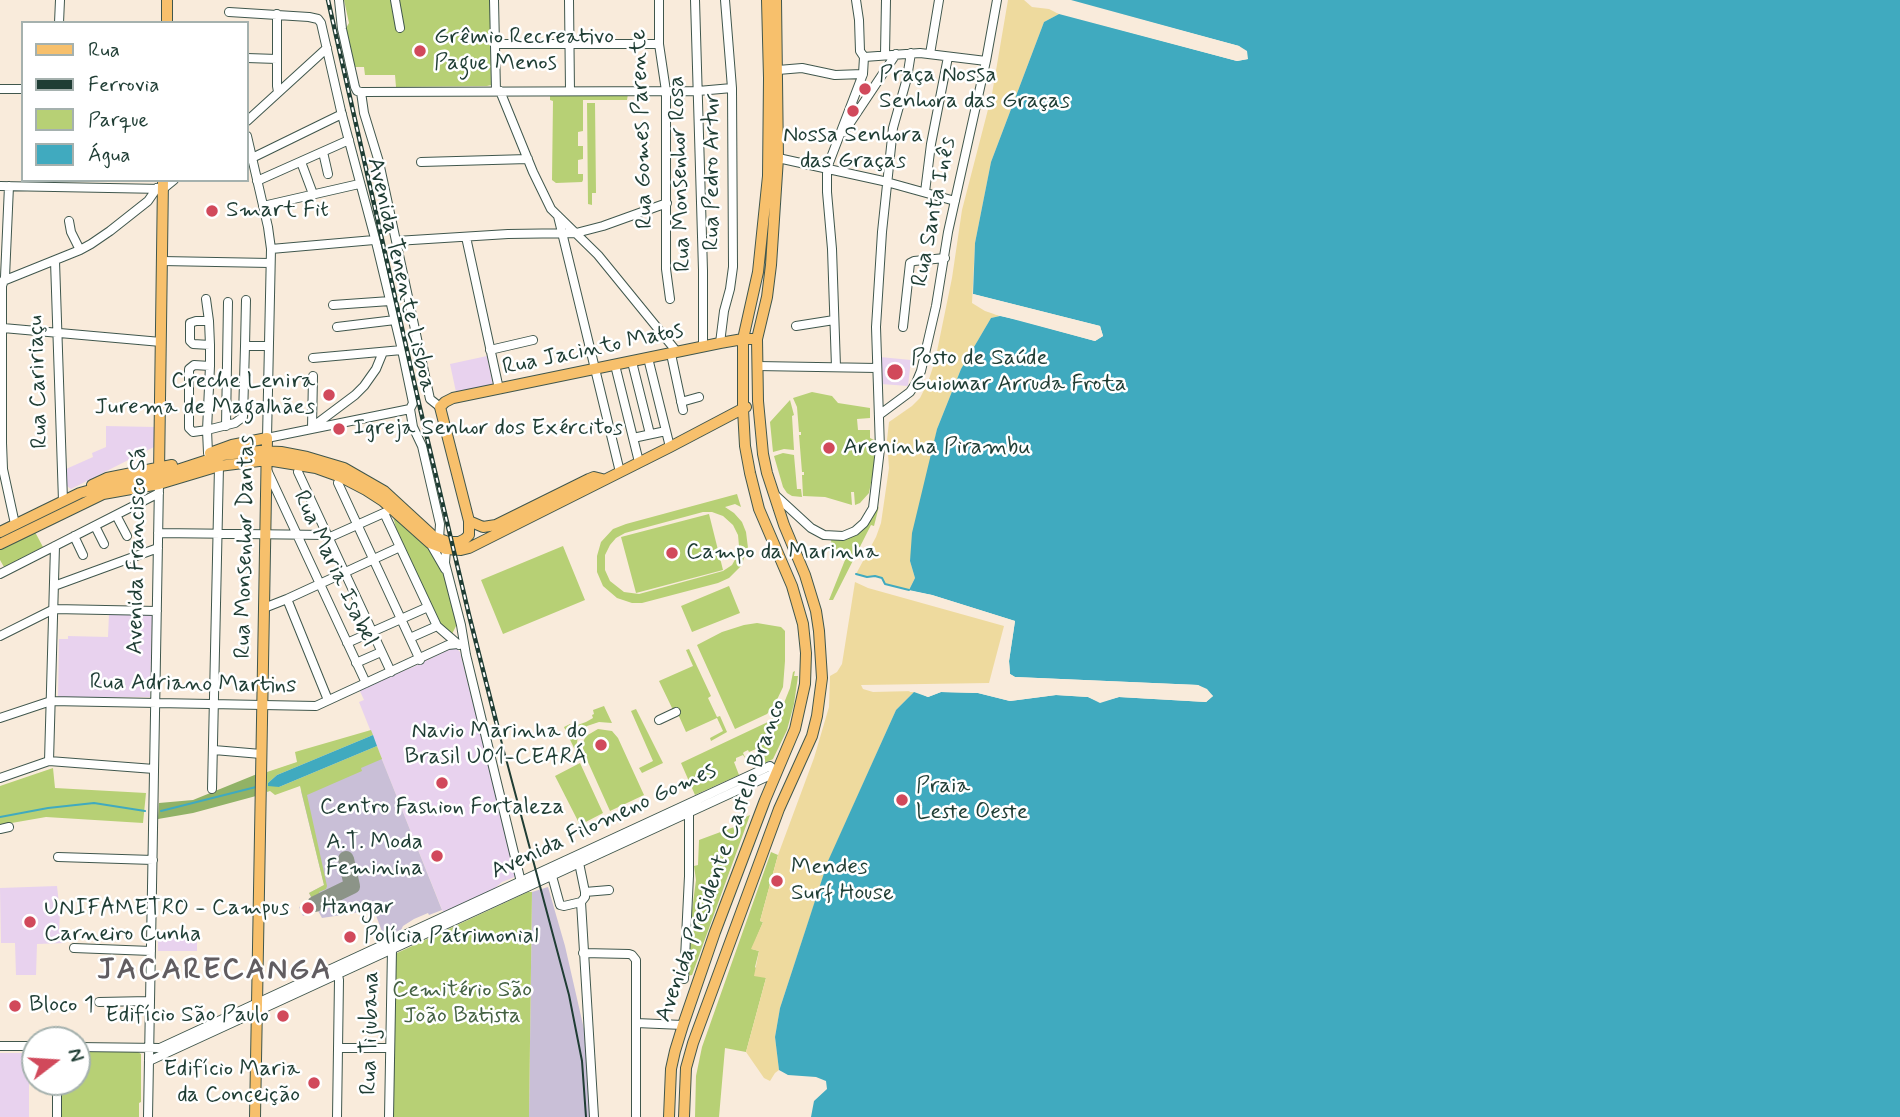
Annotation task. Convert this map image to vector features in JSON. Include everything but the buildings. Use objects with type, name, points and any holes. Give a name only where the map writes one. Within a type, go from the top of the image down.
[{"type":"main road","points":[[167,0],[167,21]]},
{"type":"main road","name":"Avenida Presidente Castelo Branco","points":[[669,1117],[671,1069],[682,1025],[715,932],[795,729],[802,704],[805,674],[803,624],[792,586],[764,523],[745,446],[743,339],[769,221],[778,158],[778,71],[767,0]]},
{"type":"main road","name":"Avenida Presidente Castelo Branco","points":[[684,1117],[686,1068],[779,809],[812,736],[822,675],[820,631],[811,594],[774,494],[763,454],[758,401],[757,339],[767,297],[772,43],[776,0]]},
{"type":"main road","name":"Avenida Francisco Sá","points":[[159,481],[161,186]]},
{"type":"main road","name":"Rua Jacinto Matos","points":[[440,407],[453,398],[720,343],[757,339]]},
{"type":"main road","points":[[227,447],[267,460],[297,463],[329,472],[366,490],[388,511],[446,549],[461,550],[758,401]]},
{"type":"main road","points":[[0,544],[103,494],[219,466],[267,460],[281,452],[320,460],[344,468],[364,479],[395,499],[434,541],[452,543],[465,539],[469,535],[469,521],[440,407]]},
{"type":"main road","points":[[159,481],[208,453],[267,438]]},
{"type":"main road","name":"Rua Monsenhor Dantas","points":[[255,1117],[267,438]]},
{"type":"main road","points":[[0,532],[107,478],[159,481],[213,458],[243,452]]},
{"type":"main road","points":[[469,521],[483,527],[496,526],[589,479],[594,477],[603,480]]},
{"type":"main road","points":[[805,674],[813,670],[822,675]]},
{"type":"main road","points":[[779,809],[783,777],[777,772],[800,762]]},
{"type":"main road","points":[[731,892],[724,915],[730,920],[738,919]]},
{"type":"street","points":[[60,0],[60,21]]},
{"type":"street","name":"Avenida Tenente Lisboa","points":[[338,0],[355,87],[361,92],[364,113],[379,162],[430,399],[440,407]]},
{"type":"street","points":[[395,0],[400,28]]},
{"type":"street","points":[[494,0],[498,91],[548,202],[558,216],[598,256],[674,353],[682,406],[699,397]]},
{"type":"street","points":[[569,0],[570,91]]},
{"type":"street","name":"Rua Gomes Parente","points":[[659,0],[659,44],[666,91],[666,268],[670,299]]},
{"type":"street","name":"Rua Monsenhor Rosa","points":[[695,0],[703,347]]},
{"type":"street","name":"Rua Pedro Artur","points":[[720,343],[733,267],[732,88],[725,0]]},
{"type":"street","points":[[836,367],[827,169],[863,74],[864,57],[860,51],[856,0]]},
{"type":"street","points":[[885,54],[886,0]]},
{"type":"street","points":[[930,54],[939,0]]},
{"type":"street","name":"Rua Santa Inês","points":[[879,415],[906,396],[916,383],[926,354],[997,0]]},
{"type":"street","points":[[229,12],[277,14],[278,92]]},
{"type":"street","name":"Avenida Tenente Lisboa","points":[[277,14],[318,19],[321,23],[414,403],[410,410],[413,427],[422,446],[440,524],[434,541],[449,578]]},
{"type":"street","points":[[495,44],[659,44]]},
{"type":"street","points":[[248,120],[327,47]]},
{"type":"street","points":[[864,57],[911,52],[986,61]]},
{"type":"street","points":[[774,494],[817,533],[824,536],[844,536],[860,528],[873,508],[879,468],[876,327],[887,182],[893,128],[911,52]]},
{"type":"street","points":[[837,144],[896,54]]},
{"type":"street","points":[[925,192],[948,57]]},
{"type":"street","points":[[248,58],[277,59]]},
{"type":"street","points":[[778,71],[802,68],[829,75],[863,74]]},
{"type":"street","points":[[361,92],[698,91],[732,88]]},
{"type":"street","points":[[0,89],[21,89]]},
{"type":"street","points":[[252,158],[342,114]]},
{"type":"street","name":"Rua Monsenhor Dantas","points":[[248,140],[271,249],[267,438]]},
{"type":"street","points":[[257,181],[349,140]]},
{"type":"street","points":[[323,152],[328,174]]},
{"type":"street","points":[[778,158],[887,182],[955,201]]},
{"type":"street","points":[[421,162],[528,159]]},
{"type":"street","points":[[301,162],[313,194]]},
{"type":"street","points":[[263,206],[359,184]]},
{"type":"street","points":[[15,524],[1,443],[4,186],[161,186]]},
{"type":"street","points":[[2,281],[80,250],[110,231],[148,201],[161,186]]},
{"type":"street","points":[[396,241],[576,233],[667,203]]},
{"type":"street","points":[[558,216],[620,472]]},
{"type":"street","points":[[69,221],[80,250]]},
{"type":"street","points":[[466,237],[499,389]]},
{"type":"street","points":[[271,249],[374,240]]},
{"type":"street","points":[[903,327],[910,263],[945,258]]},
{"type":"street","name":"Rua Caririaçu","points":[[54,261],[63,501]]},
{"type":"street","points":[[162,261],[270,262]]},
{"type":"street","points":[[206,299],[210,345],[208,453]]},
{"type":"street","points":[[245,356],[191,367],[189,428],[193,432],[226,426],[243,417],[245,356],[246,300]]},
{"type":"street","points":[[333,305],[390,301]]},
{"type":"street","points":[[226,426],[228,302]]},
{"type":"street","points":[[337,327],[394,320]]},
{"type":"street","points":[[796,326],[834,320]]},
{"type":"street","points":[[209,321],[190,323],[190,341],[193,344],[210,345]]},
{"type":"street","points":[[3,328],[161,342]]},
{"type":"street","points":[[490,350],[533,340]]},
{"type":"street","points":[[227,342],[268,346]]},
{"type":"street","points":[[313,358],[402,350]]},
{"type":"street","points":[[313,428],[364,386],[376,369],[383,352]]},
{"type":"street","points":[[648,358],[670,447]]},
{"type":"street","points":[[632,362],[650,434]]},
{"type":"street","points":[[615,365],[639,462]]},
{"type":"street","points":[[757,366],[877,368]]},
{"type":"street","points":[[313,376],[313,428]]},
{"type":"street","points":[[267,438],[410,410]]},
{"type":"street","points":[[633,438],[666,431]]},
{"type":"street","name":"Rua Maria Isabel","points":[[267,460],[297,535],[366,683]]},
{"type":"street","points":[[212,789],[219,466]]},
{"type":"street","points":[[298,472],[391,672]]},
{"type":"street","points":[[0,574],[116,515],[159,481]]},
{"type":"street","name":"Avenida Francisco Sá","points":[[148,1117],[159,481]]},
{"type":"street","points":[[338,483],[420,660]]},
{"type":"street","points":[[158,533],[328,537],[388,511],[400,547],[437,626],[466,655]]},
{"type":"street","points":[[116,515],[127,536]]},
{"type":"street","points":[[95,526],[104,544]]},
{"type":"street","points":[[74,536],[83,555]]},
{"type":"street","points":[[49,761],[55,546]]},
{"type":"street","points":[[264,608],[400,547]]},
{"type":"street","points":[[54,586],[158,548]]},
{"type":"street","name":"Avenida Tenente Lisboa","points":[[446,549],[445,563],[521,882]]},
{"type":"street","points":[[287,599],[328,700]]},
{"type":"street","points":[[347,643],[428,607]]},
{"type":"street","points":[[0,636],[54,609],[157,611]]},
{"type":"street","name":"Rua Adriano Martins","points":[[0,718],[51,701],[316,706],[453,643],[461,625]]},
{"type":"street","points":[[410,638],[437,626]]},
{"type":"street","points":[[356,663],[381,652]]},
{"type":"street","points":[[659,720],[676,712]]},
{"type":"street","points":[[214,750],[261,754]]},
{"type":"street","points":[[0,778],[49,761],[154,769]]},
{"type":"street","name":"Avenida Filomeno Gomes","points":[[392,946],[521,882],[777,772]]},
{"type":"street","points":[[684,979],[689,876],[692,869],[690,808]]},
{"type":"street","points":[[58,857],[153,860]]},
{"type":"street","points":[[552,876],[560,905],[581,902],[585,898],[585,892],[578,859]]},
{"type":"street","name":"Avenida Filomeno Gomes","points":[[149,1061],[337,971],[552,876],[578,859]]},
{"type":"street","points":[[585,892],[609,890]]},
{"type":"street","points":[[581,902],[594,1117]]},
{"type":"street","name":"Rua Tijubana","points":[[389,1117],[392,946]]},
{"type":"street","points":[[75,948],[151,951]]},
{"type":"street","points":[[583,953],[629,954],[634,957],[636,1117]]},
{"type":"street","points":[[337,971],[337,1117]]},
{"type":"street","points":[[99,1002],[150,1001]]},
{"type":"street","name":"Avenida Filomeno Gomes","points":[[91,1047],[160,1048],[258,1008]]},
{"type":"street","points":[[636,1023],[682,1025]]},
{"type":"street","points":[[0,1046],[21,1046]]},
{"type":"street","points":[[338,1048],[389,1048]]},
{"type":"street","points":[[57,1096],[57,1117]]},
{"type":"shaded area","points":[[487,356],[493,385],[456,392],[450,364]]},
{"type":"shaded area","name":"Posto de Saúde Guiomar Arruda Frota","points":[[880,357],[911,360],[908,386],[881,384]]},
{"type":"shaded area","points":[[106,426],[154,427],[154,447],[71,489],[67,486],[66,469],[93,457],[92,453],[106,447]]},
{"type":"shaded area","points":[[109,614],[152,615],[150,697],[58,697],[59,639],[68,639],[68,636],[108,637]]},
{"type":"shaded area","name":"Centro Fashion Fortaleza","points":[[456,648],[460,652],[517,876],[443,912],[359,702],[364,700],[359,689]]},
{"type":"shaded area","points":[[381,757],[442,910],[414,919],[401,930],[384,937],[374,910],[322,918],[317,909],[303,916],[299,907],[313,901],[309,893],[324,885],[301,791]]},
{"type":"shaded area","name":"UNIFAMETRO - Campus Carneiro Cunha","points":[[57,886],[59,932],[65,932],[65,943],[37,944],[36,975],[16,975],[15,943],[1,943],[0,888]]},
{"type":"shaded area","points":[[548,887],[586,1038],[592,1117],[529,1117],[532,892]]},
{"type":"shaded area","points":[[158,936],[197,937],[197,951],[158,951]]},
{"type":"shaded area","points":[[0,1053],[21,1053],[21,1096],[29,1096],[29,1117],[0,1117]]},
{"type":"green space","name":"Grêmio Recreativo Pague Menos","points":[[344,0],[490,0],[491,85],[396,87],[395,75],[365,75],[364,67],[353,67],[345,30],[349,23]]},
{"type":"green space","points":[[550,94],[628,94],[627,100],[583,100],[583,131],[578,132],[578,146],[583,146],[583,159],[578,160],[578,174],[583,174],[582,182],[556,183],[552,180],[553,101],[550,100]]},
{"type":"green space","points":[[587,103],[595,103],[596,193],[592,193],[592,205],[588,204]]},
{"type":"green space","name":"Areninha Pirambu","points":[[812,392],[832,396],[838,403],[870,408],[870,418],[857,419],[858,430],[870,430],[870,438],[874,440],[874,467],[869,493],[860,503],[855,505],[854,492],[851,492],[852,505],[825,497],[803,496],[801,432],[793,398]]},
{"type":"green space","points":[[790,400],[794,415],[794,450],[773,452],[770,422]]},
{"type":"green space","points":[[783,453],[794,455],[797,489],[801,489],[802,497],[792,496],[783,487],[774,456]]},
{"type":"green space","points":[[737,494],[741,507],[735,504],[725,507],[742,522],[748,548],[741,566],[729,578],[642,603],[632,603],[617,598],[603,586],[597,572],[597,556],[601,542],[613,529]],"holes":[[[703,512],[723,516],[733,525],[738,535],[739,546],[732,565],[723,571],[639,594],[624,592],[610,581],[605,570],[605,555],[616,538],[625,533]]]},
{"type":"green space","points":[[879,506],[874,526],[871,525],[833,600],[829,600],[847,555],[833,553],[831,540],[843,540],[859,533],[872,519]]},
{"type":"green space","points":[[392,513],[432,550],[446,578],[457,624],[452,634],[437,620],[399,539]]},
{"type":"green space","name":"Campo da Marinha","points":[[709,514],[723,570],[636,593],[621,537]]},
{"type":"green space","points":[[35,532],[43,547],[4,567],[0,560],[0,550]]},
{"type":"green space","points":[[563,546],[585,600],[503,634],[481,580]]},
{"type":"green space","points":[[729,586],[740,613],[692,632],[681,606]]},
{"type":"green space","points":[[757,623],[781,627],[785,631],[783,687],[767,714],[735,729],[697,645],[722,632]]},
{"type":"green space","points":[[689,649],[711,696],[708,698],[727,732],[711,741],[710,738],[723,731],[717,718],[686,732],[659,681],[693,666],[686,650]]},
{"type":"green space","points":[[795,671],[794,676],[798,676],[794,704],[787,730],[773,759],[763,764],[760,752],[756,749],[749,752],[748,750],[743,753],[746,759],[743,755],[734,762],[739,775],[695,795],[681,763],[770,721],[784,703]]},
{"type":"green space","points":[[604,706],[612,723],[599,722],[587,726],[578,736],[576,749],[574,748],[564,727],[586,722],[593,718],[593,710]]},
{"type":"green space","points":[[636,709],[663,763],[642,773],[639,768],[653,761],[631,711]]},
{"type":"green space","points":[[598,729],[612,731],[618,738],[644,795],[610,811],[583,751],[586,736]]},
{"type":"green space","points":[[371,730],[373,735],[277,775],[268,783],[279,787],[377,746],[382,759],[361,768],[362,771],[307,795],[327,886],[319,892],[322,898],[314,902],[309,893],[324,885],[300,786],[275,795],[267,792],[267,772],[297,762],[295,752]]},
{"type":"green space","points":[[580,763],[603,813],[580,825],[555,776]]},
{"type":"green space","points":[[53,768],[55,788],[146,793],[143,823],[46,817],[0,825],[0,786]]},
{"type":"green space","points":[[257,774],[256,796],[193,813],[158,819],[159,803],[193,800]]},
{"type":"green space","points":[[750,815],[692,975],[687,976],[691,956],[689,940],[694,929],[691,918],[696,880],[694,866],[698,865],[699,840],[734,827],[734,822]]},
{"type":"green space","points":[[771,852],[778,855],[760,921],[763,922],[752,949],[759,951],[755,967],[766,978],[746,1052],[725,1048],[719,1117],[695,1117],[696,1076],[702,1047]]},
{"type":"green space","name":"Cemitério São João Batista","points":[[532,892],[529,1117],[393,1117],[395,954]]},
{"type":"green space","points":[[91,1051],[141,1054],[139,1117],[60,1117],[60,1096],[91,1096]]},
{"type":"sand","points":[[1008,0],[1024,0],[1032,7],[1049,9],[1059,14],[1044,22],[991,162],[975,243],[972,303],[1000,316],[991,318],[961,369],[937,429],[910,561],[915,578],[909,590],[885,584],[882,578],[856,574],[881,523],[889,468],[889,422],[920,398],[935,361],[952,278],[962,210],[992,94]]},
{"type":"sand","name":"Praia Leste Oeste","points":[[855,582],[1004,626],[989,683],[861,685],[863,689],[873,692],[917,692],[896,710],[828,862],[780,1008],[775,1037],[779,1070],[770,1081],[764,1078],[746,1052],[766,978],[754,976],[759,951],[751,949],[763,922],[760,921],[778,855],[814,758],[829,707],[830,676],[837,672],[842,664]]},
{"type":"water","points":[[1071,0],[1900,0],[1900,1117],[811,1117],[814,1101],[827,1089],[826,1081],[816,1077],[788,1075],[779,1070],[775,1037],[780,1008],[828,861],[896,710],[914,692],[928,697],[941,692],[978,693],[1010,701],[1056,695],[1088,697],[1100,702],[1119,697],[1206,702],[1213,696],[1198,685],[1015,677],[1010,674],[1009,661],[1015,621],[909,590],[915,578],[910,561],[912,533],[937,429],[961,369],[991,318],[1000,316],[1019,320],[1095,341],[1103,336],[1100,326],[973,294],[975,243],[991,162],[1044,22],[1059,14],[1237,61],[1248,59],[1239,46]]},
{"type":"water","points":[[373,735],[377,746],[279,787],[268,786],[277,775]]},
{"type":"pier","points":[[1067,0],[1239,46],[1247,51],[1248,59],[1237,61],[1055,12],[1060,10],[1237,58],[1244,56],[1238,49]]},
{"type":"pier","points":[[973,294],[1100,326],[1103,336],[1095,341],[994,314],[1020,316],[1095,337],[1099,335],[1097,329],[973,298]]},
{"type":"pier","points":[[906,590],[932,595],[1015,621],[1009,661],[1010,674],[1015,677],[1198,685],[1213,696],[1206,702],[1119,697],[1100,703],[1088,697],[1056,695],[1010,701],[978,693],[941,692],[928,697],[909,692],[914,688],[928,694],[940,689],[978,690],[1010,697],[1056,691],[1089,694],[1100,699],[1119,693],[1208,696],[1197,689],[1014,681],[1007,676],[1005,661],[1011,624],[908,594]]},
{"type":"waterway","points":[[856,574],[882,578],[885,584],[909,590]]},
{"type":"waterway","points":[[161,811],[256,787]]},
{"type":"waterway","points":[[0,817],[94,803],[145,811]]},
{"type":"taxiway","points":[[315,904],[352,886],[346,859]]},
{"type":"tram line","points":[[497,725],[569,995],[582,1061],[586,1117]]},
{"type":"railway","points":[[328,0],[420,408],[497,725]]},
{"type":"place","name":"Grêmio Recreativo Pague Menos","points":[[420,51]]},
{"type":"place","name":"Praça Nossa Senhora das Graças","points":[[865,89]]},
{"type":"place","name":"Nossa Senhora das Graças","points":[[853,111]]},
{"type":"place","name":"Smart Fit","points":[[212,211]]},
{"type":"place","name":"Posto de Saúde Guiomar Arruda Frota","points":[[895,372]]},
{"type":"place","name":"Creche Lenira Jurema de Magalhães","points":[[329,395]]},
{"type":"place","name":"Igreja Senhor dos Exércitos","points":[[339,429]]},
{"type":"place","name":"Areninha Pirambu","points":[[829,448]]},
{"type":"place","name":"Campo da Marinha","points":[[672,553]]},
{"type":"place","name":"Navio Marinha do Brasil U01-CEARÁ","points":[[601,745]]},
{"type":"place","name":"Centro Fashion Fortaleza","points":[[442,783]]},
{"type":"place","name":"Praia Leste Oeste","points":[[902,800]]},
{"type":"place","name":"A.T. Moda Feminina","points":[[437,856]]},
{"type":"place","name":"Mendes Surf House","points":[[777,881]]},
{"type":"place","name":"Hangar","points":[[308,908]]},
{"type":"place","name":"UNIFAMETRO - Campus Carneiro Cunha","points":[[30,922]]},
{"type":"place","name":"Polícia Patrimonial","points":[[350,937]]},
{"type":"place","name":"Bloco 1","points":[[15,1006]]},
{"type":"place","name":"Edifício São Paulo","points":[[283,1016]]},
{"type":"place","name":"Edifício Maria da Conceição","points":[[314,1083]]},
{"type":"district","name":"JACARECANGA","points":[[215,972]]}]
